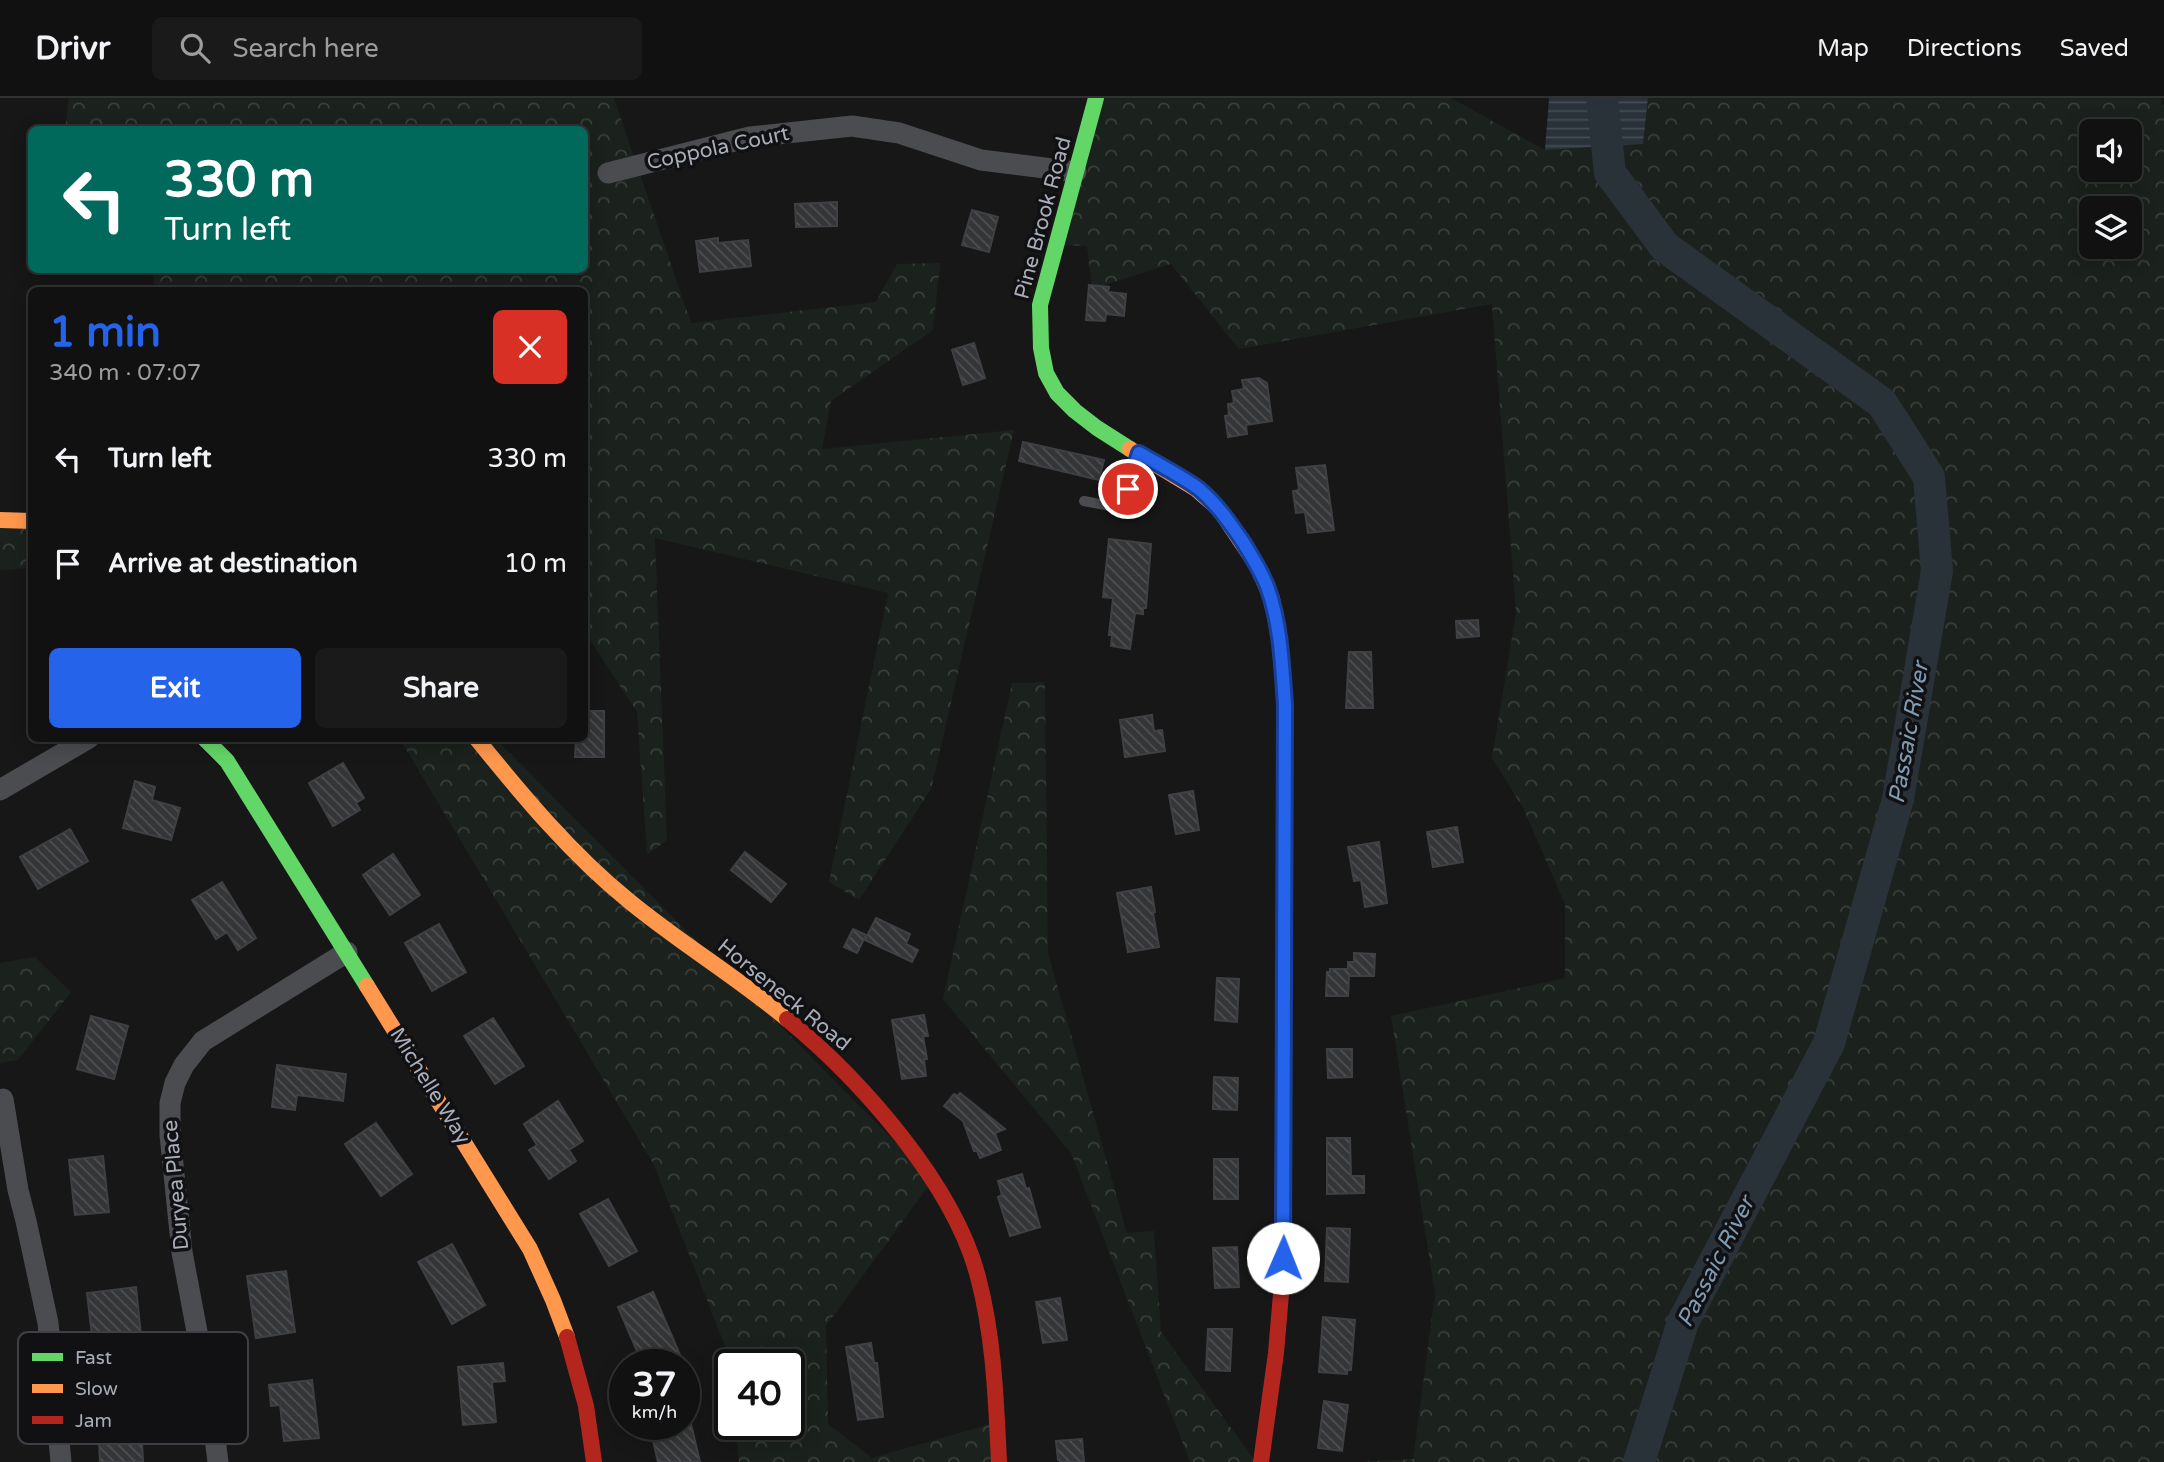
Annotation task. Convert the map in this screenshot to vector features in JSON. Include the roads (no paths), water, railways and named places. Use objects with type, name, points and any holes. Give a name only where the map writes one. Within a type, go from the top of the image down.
[{"type":"street","name":"Pine Brook Road","points":[[1096,98],[1040,305],[1042,359],[1052,386],[1075,413],[1181,476],[1200,490],[1232,525],[1268,587],[1282,657],[1285,705],[1282,1282],[1276,1353],[1261,1462]]},
{"type":"street","name":"Coppola Court","points":[[608,173],[750,137],[852,126],[899,133],[981,160],[1076,172]]},
{"type":"street","points":[[0,520],[28,521]]},
{"type":"street","points":[[0,790],[82,742]]},
{"type":"street","name":"Michelle Way","points":[[208,742],[227,761],[530,1249],[568,1336],[586,1405],[594,1462]]},
{"type":"street","name":"Horseneck Road","points":[[479,742],[532,807],[585,864],[628,901],[793,1024],[830,1055],[901,1136],[954,1215],[969,1247],[990,1328],[999,1462]]},
{"type":"street","name":"Duryea Place","points":[[197,1332],[182,1252],[170,1135],[170,1103],[175,1083],[184,1065],[203,1041],[346,952]]},
{"type":"street","points":[[3,1099],[18,1189],[49,1332]]},
{"type":"street","points":[[59,1444],[61,1462]]},
{"type":"street","name":"Duryea Place","points":[[216,1444],[218,1462]]},
{"type":"lane","points":[[1084,501],[1125,509],[1139,453]]},
{"type":"waterway","name":"Passaic River","points":[[1602,98],[1610,173],[1665,247],[1882,403],[1929,477],[1937,571],[1898,799],[1829,1043],[1683,1322],[1639,1462]]}]
